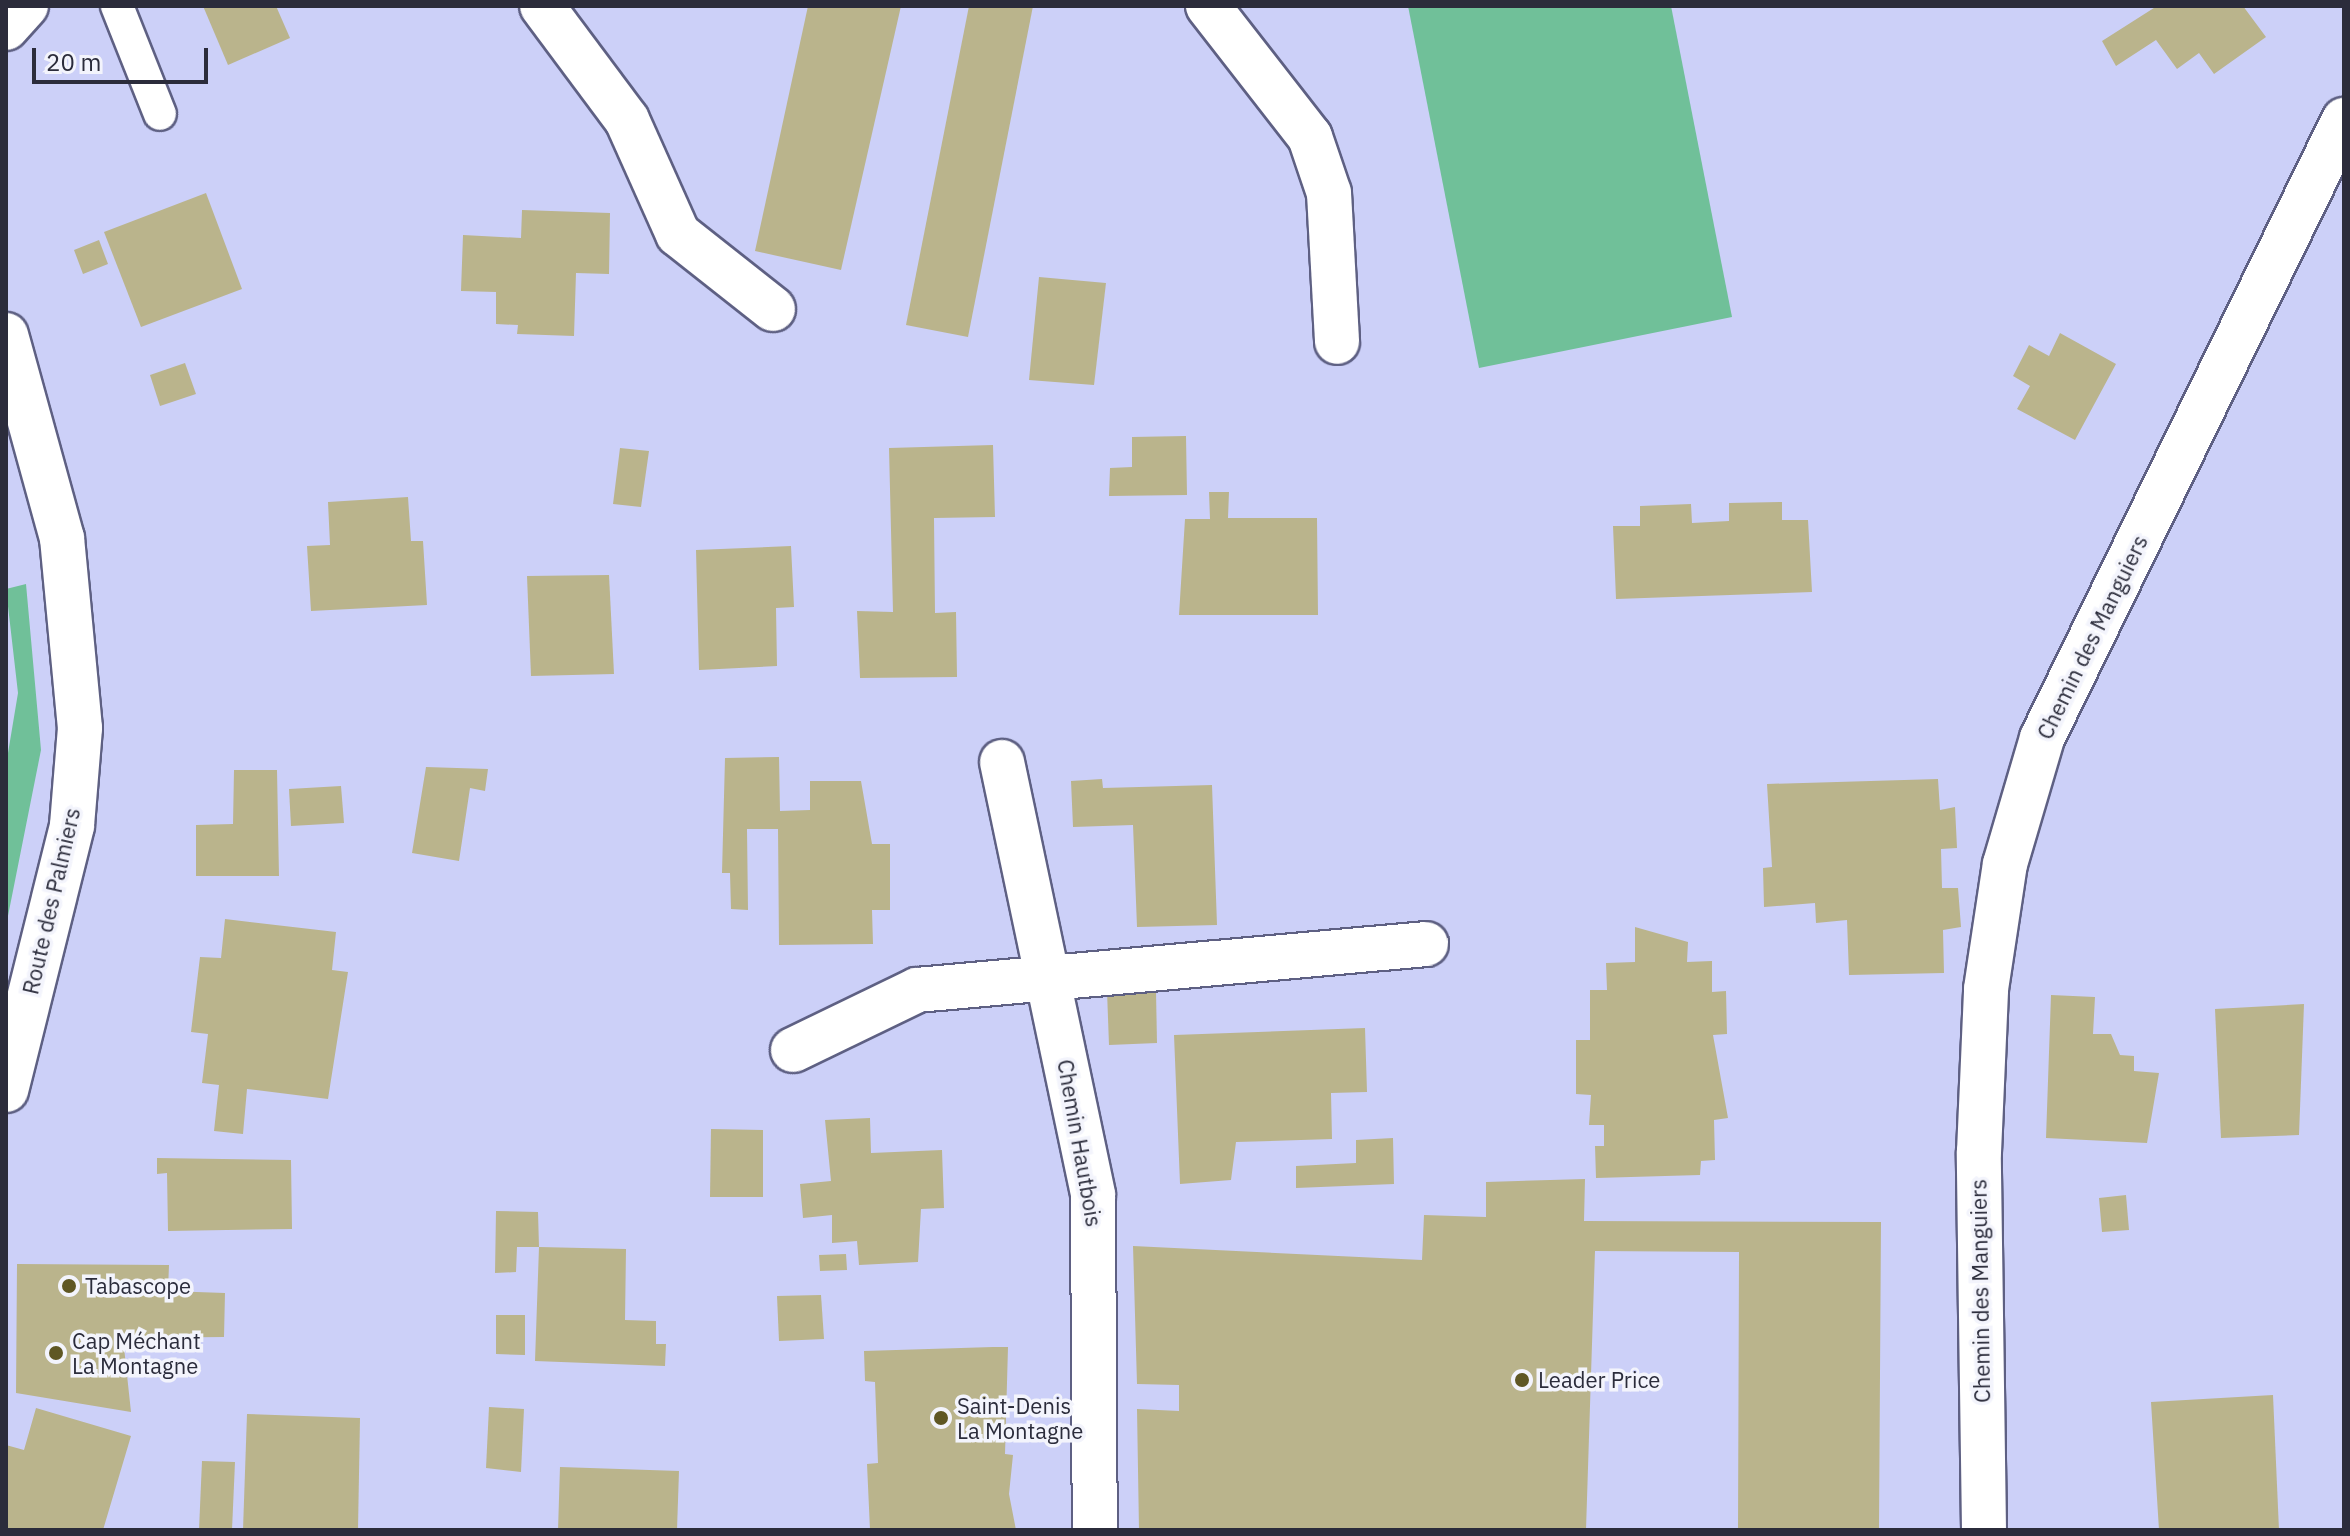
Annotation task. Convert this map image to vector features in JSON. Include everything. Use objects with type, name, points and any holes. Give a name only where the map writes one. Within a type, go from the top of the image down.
[{"type":"street","points":[[6,28],[26,6]]},
{"type":"street","points":[[542,6],[627,120],[678,234],[773,309]]},
{"type":"street","points":[[1208,6],[1310,137],[1329,193],[1337,342]]},
{"type":"street","name":"Chemin des Manguiers","points":[[1984,1530],[1979,1152],[1986,989],[2005,864],[2042,738],[2344,120]]},
{"type":"street","name":"Route des Palmiers","points":[[6,335],[62,538],[80,728],[72,826],[17,1000],[6,1090]]},
{"type":"street","name":"Chemin Hautbois","points":[[1002,762],[1049,976],[1096,1230],[1095,1530]]},
{"type":"street","points":[[793,1050],[917,990],[1426,944]]},
{"type":"lane","points":[[117,6],[160,114]]},
{"type":"green space","points":[[1408,6],[1671,6],[1732,317],[1479,368]]},
{"type":"green space","points":[[26,584],[41,750],[6,926],[6,765],[18,693],[6,589]]},
{"type":"building","points":[[203,6],[276,6],[290,38],[228,65]]},
{"type":"building","points":[[808,6],[901,6],[841,270],[755,251]]},
{"type":"building","points":[[969,6],[1033,6],[968,337],[906,325]]},
{"type":"building","points":[[2157,6],[2243,6],[2266,37],[2214,74],[2199,53],[2177,69],[2156,40],[2116,66],[2102,41]]},
{"type":"building","points":[[206,193],[242,289],[141,327],[104,232]]},
{"type":"building","points":[[522,210],[610,213],[609,274],[576,273],[574,336],[517,334],[518,325],[496,324],[496,292],[461,291],[463,235],[521,238]]},
{"type":"building","points":[[99,240],[108,264],[83,274],[74,250]]},
{"type":"building","points":[[1039,277],[1106,283],[1094,385],[1029,380]]},
{"type":"building","points":[[2060,333],[2116,364],[2075,440],[2017,409],[2030,386],[2013,376],[2029,345],[2049,356]]},
{"type":"building","points":[[185,363],[196,394],[160,406],[150,375]]},
{"type":"building","points":[[1186,436],[1187,495],[1109,496],[1110,468],[1132,467],[1132,437]]},
{"type":"building","points":[[993,445],[995,517],[934,518],[935,613],[956,612],[957,677],[860,678],[857,611],[893,612],[889,448]]},
{"type":"building","points":[[620,448],[649,451],[641,507],[613,504]]},
{"type":"building","points":[[1209,492],[1229,492],[1228,518],[1317,518],[1318,615],[1179,615],[1185,519],[1210,519]]},
{"type":"building","points":[[408,497],[411,541],[423,541],[427,605],[311,611],[307,546],[330,545],[328,502]]},
{"type":"building","points":[[1782,502],[1782,520],[1808,520],[1812,592],[1616,599],[1613,526],[1640,526],[1640,506],[1691,504],[1692,523],[1729,521],[1729,503]]},
{"type":"building","points":[[791,546],[794,607],[776,608],[777,666],[699,670],[696,550]]},
{"type":"building","points":[[609,575],[614,674],[531,676],[527,576]]},
{"type":"building","points":[[779,757],[780,811],[810,810],[810,781],[861,781],[872,844],[890,844],[890,910],[872,910],[873,944],[779,945],[778,829],[747,829],[748,910],[731,909],[730,873],[722,873],[725,758]]},
{"type":"building","points":[[426,767],[488,769],[485,791],[470,788],[459,861],[412,853]]},
{"type":"building","points":[[234,770],[277,770],[279,876],[196,876],[196,825],[233,824]]},
{"type":"building","points":[[1102,779],[1103,788],[1212,785],[1217,925],[1137,927],[1133,825],[1073,827],[1071,781]]},
{"type":"building","points":[[1938,779],[1940,810],[1955,807],[1957,848],[1941,849],[1942,888],[1958,888],[1961,927],[1943,930],[1944,973],[1849,975],[1847,920],[1816,923],[1815,903],[1764,907],[1763,868],[1772,867],[1767,784]]},
{"type":"building","points":[[341,786],[344,823],[291,826],[289,789]]},
{"type":"building","points":[[225,919],[336,932],[332,970],[348,972],[328,1099],[247,1089],[243,1134],[214,1131],[219,1085],[202,1083],[208,1034],[191,1032],[200,957],[221,958]]},
{"type":"building","points":[[1635,927],[1688,942],[1687,962],[1712,961],[1712,992],[1726,991],[1727,1034],[1713,1035],[1728,1118],[1714,1120],[1715,1160],[1701,1161],[1700,1175],[1596,1178],[1595,1146],[1604,1146],[1604,1125],[1589,1125],[1591,1095],[1576,1094],[1576,1040],[1590,1040],[1590,990],[1607,990],[1606,963],[1635,962]]},
{"type":"building","points":[[1107,991],[1156,991],[1157,1043],[1109,1045]]},
{"type":"building","points":[[2051,995],[2095,997],[2093,1034],[2111,1034],[2120,1055],[2134,1056],[2134,1071],[2159,1073],[2147,1143],[2046,1138]]},
{"type":"building","points":[[2304,1004],[2299,1135],[2221,1138],[2215,1009]]},
{"type":"building","points":[[1365,1028],[1367,1092],[1331,1093],[1332,1139],[1236,1142],[1231,1180],[1180,1184],[1174,1035]]},
{"type":"building","points":[[870,1118],[871,1153],[942,1150],[944,1208],[921,1209],[918,1262],[859,1265],[857,1241],[832,1243],[832,1215],[803,1218],[800,1184],[831,1181],[825,1120]]},
{"type":"building","points":[[711,1129],[763,1130],[763,1197],[710,1197]]},
{"type":"building","points":[[1393,1138],[1394,1184],[1296,1188],[1296,1166],[1356,1163],[1356,1140]]},
{"type":"building","points":[[157,1158],[291,1160],[292,1229],[168,1231],[167,1173],[157,1174]]},
{"type":"building","points":[[1585,1179],[1584,1221],[1881,1222],[1879,1530],[1738,1530],[1739,1252],[1595,1251],[1586,1530],[1139,1530],[1137,1409],[1179,1411],[1179,1385],[1137,1384],[1133,1246],[1422,1260],[1424,1215],[1486,1217],[1486,1182]]},
{"type":"building","points":[[2126,1195],[2129,1230],[2102,1232],[2099,1198]]},
{"type":"building","points":[[496,1211],[538,1212],[539,1247],[517,1247],[516,1272],[495,1273]]},
{"type":"building","points":[[539,1247],[626,1249],[625,1320],[656,1321],[656,1344],[666,1344],[665,1366],[535,1361]]},
{"type":"building","points":[[846,1254],[847,1270],[820,1271],[819,1255]]},
{"type":"building","points":[[17,1264],[169,1265],[168,1291],[225,1293],[224,1337],[123,1338],[131,1412],[16,1393]]},
{"type":"building","points":[[821,1295],[824,1339],[779,1341],[777,1296]]},
{"type":"building","points":[[496,1315],[525,1315],[525,1355],[496,1354]]},
{"type":"building","name":"Saint-Denis La Montagne","points":[[1008,1347],[1005,1454],[1013,1455],[1009,1494],[1016,1530],[870,1530],[867,1464],[878,1463],[875,1382],[865,1381],[864,1351]]},
{"type":"building","points":[[2273,1395],[2279,1530],[2159,1530],[2151,1402]]},
{"type":"building","points":[[489,1407],[524,1409],[521,1472],[486,1468]]},
{"type":"building","points":[[36,1408],[131,1436],[103,1530],[6,1530],[6,1445],[24,1450]]},
{"type":"building","points":[[247,1414],[360,1418],[358,1530],[243,1530]]},
{"type":"building","points":[[202,1461],[235,1462],[232,1530],[199,1530]]},
{"type":"building","points":[[560,1467],[679,1471],[677,1530],[558,1530]]},
{"type":"place","name":"Tabascope","points":[[69,1286]]},
{"type":"place","name":"Cap Méchant La Montagne","points":[[56,1353]]},
{"type":"place","name":"Leader Price","points":[[1522,1380]]},
{"type":"place","name":"Saint-Denis La Montagne","points":[[941,1418]]}]
